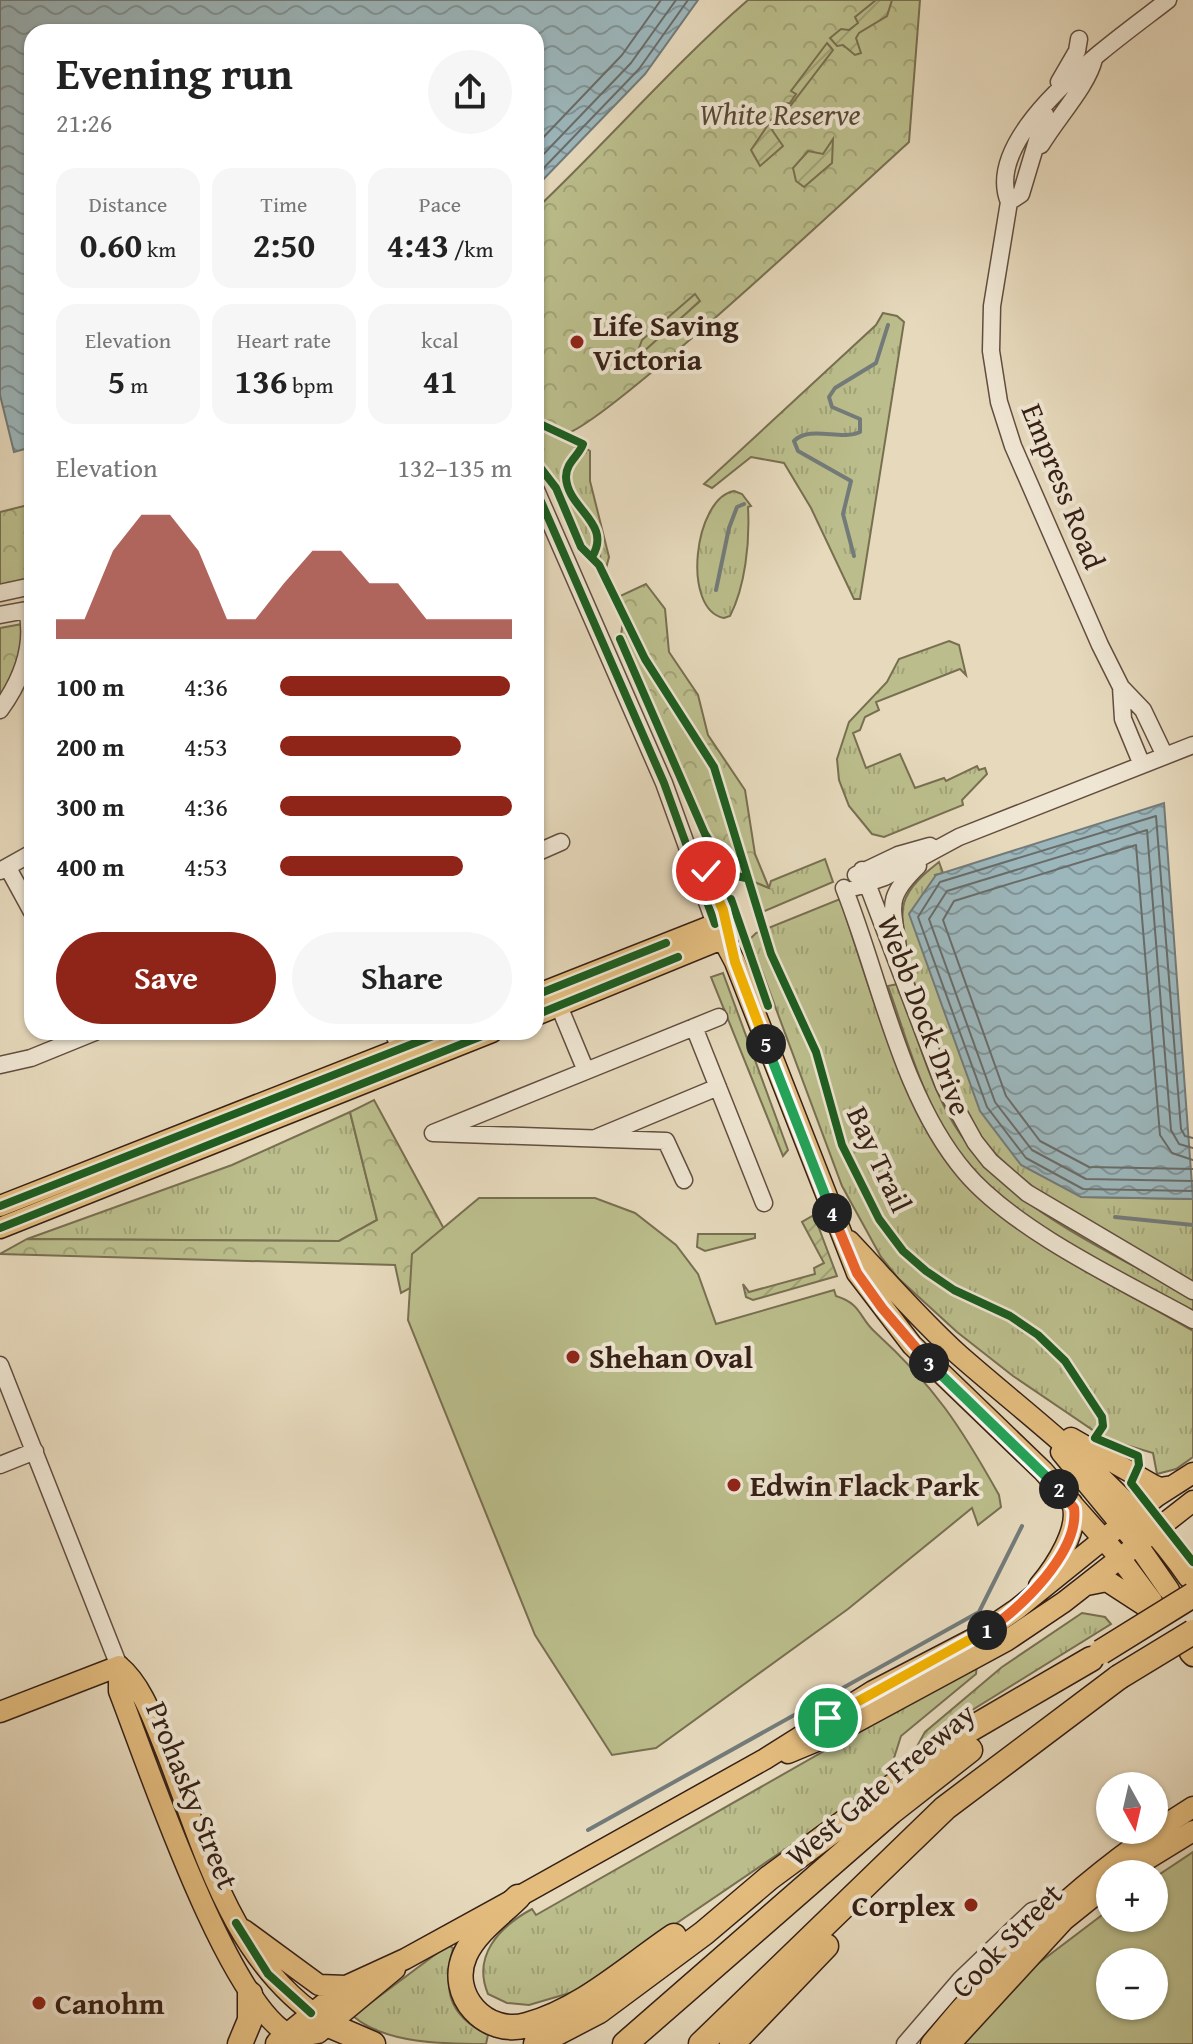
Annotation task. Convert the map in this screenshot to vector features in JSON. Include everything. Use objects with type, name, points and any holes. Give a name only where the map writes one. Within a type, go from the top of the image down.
[{"type":"highway","name":"West Gate Freeway","points":[[625,2044],[891,1812],[1191,1586]]},
{"type":"highway","name":"West Gate Freeway","points":[[701,2044],[923,1828],[994,1768],[1119,1677],[1192,1647]]},
{"type":"highway","points":[[536,2044],[599,2011],[693,1941],[769,1878],[969,1730],[1096,1655]]},
{"type":"highway","points":[[732,2044],[911,1856],[923,1828]]},
{"type":"highway","points":[[518,1897],[469,1947],[460,1980],[464,1995],[477,2014],[498,2025],[520,2027],[540,2021],[587,1997],[700,1918],[769,1878]]},
{"type":"highway","points":[[716,2044],[777,1971]]},
{"type":"highway","points":[[240,2044],[250,2020],[250,1994]]},
{"type":"highway","points":[[319,2023],[373,2044]]},
{"type":"main road","points":[[723,930],[818,1182],[844,1236],[857,1273],[912,1345],[1072,1503],[1155,1599]]},
{"type":"main road","points":[[544,992],[723,930]]},
{"type":"main road","points":[[544,1012],[723,930]]},
{"type":"main road","points":[[2,1203],[423,1040]]},
{"type":"main road","points":[[0,1228],[400,1049],[449,1040]]},
{"type":"main road","points":[[844,1236],[905,1305],[1033,1420],[1088,1463],[1129,1519],[1155,1599]]},
{"type":"main road","points":[[1033,1420],[1153,1485],[1160,1488],[1172,1486]]},
{"type":"main road","points":[[236,1923],[319,1985],[346,1986],[405,1959],[765,1759],[851,1704],[973,1639],[1017,1609],[1129,1519],[1193,1473]]},
{"type":"main road","points":[[765,1759],[819,1741],[1006,1641],[1083,1587],[1193,1501]]},
{"type":"main road","points":[[1017,1609],[1044,1580],[1071,1531],[1075,1515],[1072,1503]]},
{"type":"main road","points":[[1129,1519],[1154,1531],[1191,1586]]},
{"type":"main road","points":[[1083,1587],[1107,1581],[1155,1599]]},
{"type":"main road","points":[[0,1712],[119,1666]]},
{"type":"main road","name":"Prohasky Street","points":[[119,1666],[136,1684],[158,1732],[236,1923],[268,1974],[319,2023]]},
{"type":"main road","name":"Prohasky Street","points":[[119,1666],[119,1691],[219,1939],[250,1994],[282,2039]]},
{"type":"main road","points":[[1168,1816],[1193,1793]]},
{"type":"main road","name":"Cook Street","points":[[1168,1822],[1193,1807]]},
{"type":"main road","points":[[1146,1860],[1193,1831]]},
{"type":"main road","name":"Cook Street","points":[[931,2044],[988,1978],[1057,1908],[1134,1844]]},
{"type":"main road","name":"Cook Street","points":[[950,2044],[1064,1920],[1096,1894]]},
{"type":"main road","points":[[282,2039],[319,2023],[405,1959]]},
{"type":"main road","points":[[319,2023],[346,1986]]},
{"type":"street","name":"Empress Road","points":[[1165,756],[1143,710],[1121,687],[1013,446],[999,402],[991,351],[992,306],[1009,202],[1004,190],[1011,161],[1034,117],[1054,92],[1168,0]]},
{"type":"street","name":"Empress Road","points":[[1034,153],[1034,142],[1054,92],[1077,51],[1079,39]]},
{"type":"street","name":"Empress Road","points":[[1009,202],[1021,194],[1034,153],[1068,102],[1090,77],[1094,59]]},
{"type":"street","points":[[544,508],[572,569],[583,602]]},
{"type":"street","points":[[544,529],[583,602],[685,833],[706,871],[723,930]]},
{"type":"street","points":[[0,593],[24,588]]},
{"type":"street","points":[[0,615],[24,610]]},
{"type":"street","points":[[0,710],[16,683],[24,660]]},
{"type":"street","name":"Empress Road","points":[[1121,687],[1123,719],[1142,765]]},
{"type":"street","name":"Webb Dock Drive","points":[[1193,745],[940,846],[844,888],[921,1101],[939,1136],[965,1173],[1025,1224],[1193,1320]]},
{"type":"street","points":[[544,849],[561,842]]},
{"type":"street","points":[[900,970],[891,916],[893,897],[904,880],[940,846]]},
{"type":"street","points":[[24,858],[4,870],[24,900]]},
{"type":"street","name":"Webb Dock Drive","points":[[864,878],[951,1104],[990,1161],[1048,1207],[1193,1291]]},
{"type":"street","points":[[559,1006],[586,1071]]},
{"type":"street","points":[[684,1180],[666,1141],[433,1133],[719,1017]]},
{"type":"street","points":[[694,1027],[764,1203]]},
{"type":"street","points":[[0,1065],[31,1058],[75,1040]]},
{"type":"street","points":[[593,1139],[718,1087]]},
{"type":"street","name":"Prohasky Street","points":[[0,1365],[119,1666]]},
{"type":"street","points":[[0,1465],[35,1451]]},
{"type":"street","name":"Cook Street","points":[[905,2044],[961,1979],[1032,1911],[1047,1906],[1057,1908]]},
{"type":"green space","name":"White Reserve","points":[[748,0],[920,0],[909,142],[676,351],[587,423],[564,434],[544,425],[544,201]]},
{"type":"green space","points":[[876,0],[892,0],[887,16],[856,38],[861,53],[855,55],[843,45],[837,46],[830,38],[841,29],[849,30],[858,23],[855,17]]},
{"type":"green space","points":[[827,43],[833,50],[772,130],[783,146],[760,166],[751,150],[782,104],[790,103],[796,94],[791,91]]},
{"type":"green space","points":[[833,139],[832,163],[804,187],[796,181],[793,168],[808,151],[823,154]]},
{"type":"green space","points":[[695,294],[700,301],[643,352],[639,348],[642,340]]},
{"type":"green space","points":[[883,313],[897,316],[904,322],[860,599],[854,599],[811,508],[784,463],[751,457],[712,488],[704,484],[876,325]]},
{"type":"green space","points":[[544,428],[580,445],[565,465],[563,482],[570,499],[593,527],[592,549],[583,546],[555,482],[544,469]]},
{"type":"green space","points":[[587,449],[590,451],[590,481],[609,557],[605,572],[599,530],[594,518],[568,484],[568,474]]},
{"type":"green space","points":[[734,491],[742,494],[751,506],[748,507],[743,578],[730,616],[724,618],[710,611],[702,596],[698,554],[710,513],[720,498]]},
{"type":"green space","points":[[24,506],[24,586],[0,591],[0,512]]},
{"type":"green space","points":[[646,584],[665,609],[669,652],[698,695],[708,735],[745,790],[755,854],[769,888],[735,874],[709,837],[621,635],[624,613],[618,597]]},
{"type":"green space","points":[[22,624],[22,653],[0,700],[0,628]]},
{"type":"green space","points":[[949,641],[959,645],[966,675],[960,669],[876,702],[879,710],[865,717],[860,730],[853,733],[866,768],[900,754],[915,788],[944,778],[946,781],[977,766],[979,770],[985,768],[987,774],[962,800],[963,805],[884,837],[872,834],[849,806],[839,780],[837,759],[849,722],[887,682],[899,659]]},
{"type":"green space","points":[[825,859],[833,882],[760,913],[750,880],[769,888],[771,881]]},
{"type":"green space","points":[[939,862],[943,873],[935,875],[1081,1197],[1193,1199],[1193,1282],[1052,1201],[1011,1169],[982,1139],[968,1118],[923,1012],[906,949],[903,923],[904,903],[910,891]]},
{"type":"green space","points":[[840,899],[892,1054],[928,1130],[949,1163],[972,1191],[1021,1231],[1078,1267],[1193,1331],[1193,1457],[1176,1469],[1157,1474],[1153,1453],[1106,1439],[1013,1376],[957,1332],[898,1278],[881,1257],[842,1186],[750,939],[756,933]]},
{"type":"green space","points":[[723,973],[788,1150],[783,1156],[711,977]]},
{"type":"green space","points":[[898,984],[940,1099],[969,1147],[995,1175],[1057,1222],[1193,1299],[1193,1312],[1094,1258],[1028,1217],[972,1168],[950,1139],[922,1084],[888,986]]},
{"type":"green space","points":[[374,1100],[450,1240],[447,1268],[401,1293],[395,1265],[0,1254],[27,1239],[339,1241],[377,1220],[350,1112]]},
{"type":"green space","points":[[350,1112],[377,1220],[339,1241],[27,1239],[232,1165]]},
{"type":"green space","name":"Edwin Flack Park","points":[[479,1198],[595,1198],[635,1213],[676,1245],[698,1274],[716,1324],[834,1290],[836,1296],[856,1307],[870,1327],[930,1389],[985,1470],[999,1495],[1001,1507],[978,1525],[972,1508],[848,1609],[656,1748],[612,1755],[535,1635],[408,1320],[412,1254]]},
{"type":"green space","points":[[814,1215],[837,1276],[753,1300],[746,1297],[743,1284],[749,1292],[815,1274],[814,1268],[824,1263],[802,1222]]},
{"type":"green space","points":[[698,1234],[755,1234],[755,1238],[705,1251],[697,1247]]},
{"type":"green space","points":[[1082,1613],[1105,1617],[1111,1624],[919,1743],[925,1732],[1002,1667]]},
{"type":"green space","points":[[977,1664],[976,1674],[901,1736],[887,1780],[599,1976],[573,1992],[529,2005],[507,2003],[488,1994],[483,1967],[486,1955],[499,1934],[520,1916],[532,1909],[536,1915]]},
{"type":"green space","points":[[1193,1852],[1193,2044],[956,2044],[1019,1978],[1096,1920],[1096,1932],[1168,1932],[1168,1869]]},
{"type":"green space","points":[[448,1945],[453,1948],[449,1977],[452,2000],[464,2019],[488,2035],[486,2044],[434,2043],[398,2037],[366,2025],[353,2016]]},
{"type":"water","points":[[0,0],[698,0],[645,74],[544,179],[544,24],[24,24],[24,449],[14,452],[0,395]]},
{"type":"water","points":[[1164,803],[1193,1199],[1081,1197],[1021,1165],[980,1111],[909,914],[936,875]]},
{"type":"waterway","points":[[854,556],[843,514],[851,481],[798,451],[794,441],[808,434],[860,432],[860,419],[832,407],[829,397],[835,388],[876,363],[888,325]]},
{"type":"waterway","points":[[716,590],[729,528],[737,507],[744,504]]},
{"type":"waterway","points":[[1115,1217],[1193,1225]]},
{"type":"waterway","points":[[588,1830],[979,1612],[1022,1526]]},
{"type":"cycle path","points":[[544,426],[583,444],[568,467],[566,477],[573,498],[597,535],[592,557]]},
{"type":"cycle path","name":"Bay Trail","points":[[544,472],[556,488],[581,547],[599,565],[645,659],[714,767],[771,954],[816,1052],[842,1145],[879,1219],[903,1251],[926,1271],[954,1290],[1010,1316],[1038,1335],[1065,1361],[1102,1417],[1103,1426],[1095,1438],[1138,1456],[1139,1465],[1131,1483],[1193,1562]]},
{"type":"cycle path","points":[[544,508],[664,783],[715,924]]},
{"type":"cycle path","points":[[620,639],[705,834],[732,875],[746,878]]},
{"type":"cycle path","points":[[731,899],[768,1006]]},
{"type":"cycle path","points":[[544,992],[666,943]]},
{"type":"cycle path","points":[[544,1012],[678,957]]},
{"type":"cycle path","points":[[0,1206],[423,1040]]},
{"type":"cycle path","points":[[0,1228],[472,1040]]},
{"type":"cycle path","points":[[236,1923],[268,1974],[311,2013]]},
{"type":"place","name":"Life Saving Victoria","points":[[577,342]]},
{"type":"place","name":"Shehan Oval","points":[[573,1357]]},
{"type":"place","name":"Edwin Flack Park","points":[[734,1485]]},
{"type":"place","name":"Corplex","points":[[971,1905]]},
{"type":"place","name":"Canohm","points":[[39,2003]]},
{"type":"route","points":[[706,871],[723,910],[738,971],[818,1182],[844,1236],[857,1273],[912,1345],[1043,1471],[1074,1508],[1071,1531],[1052,1567],[1017,1609],[973,1639],[828,1718]]}]
